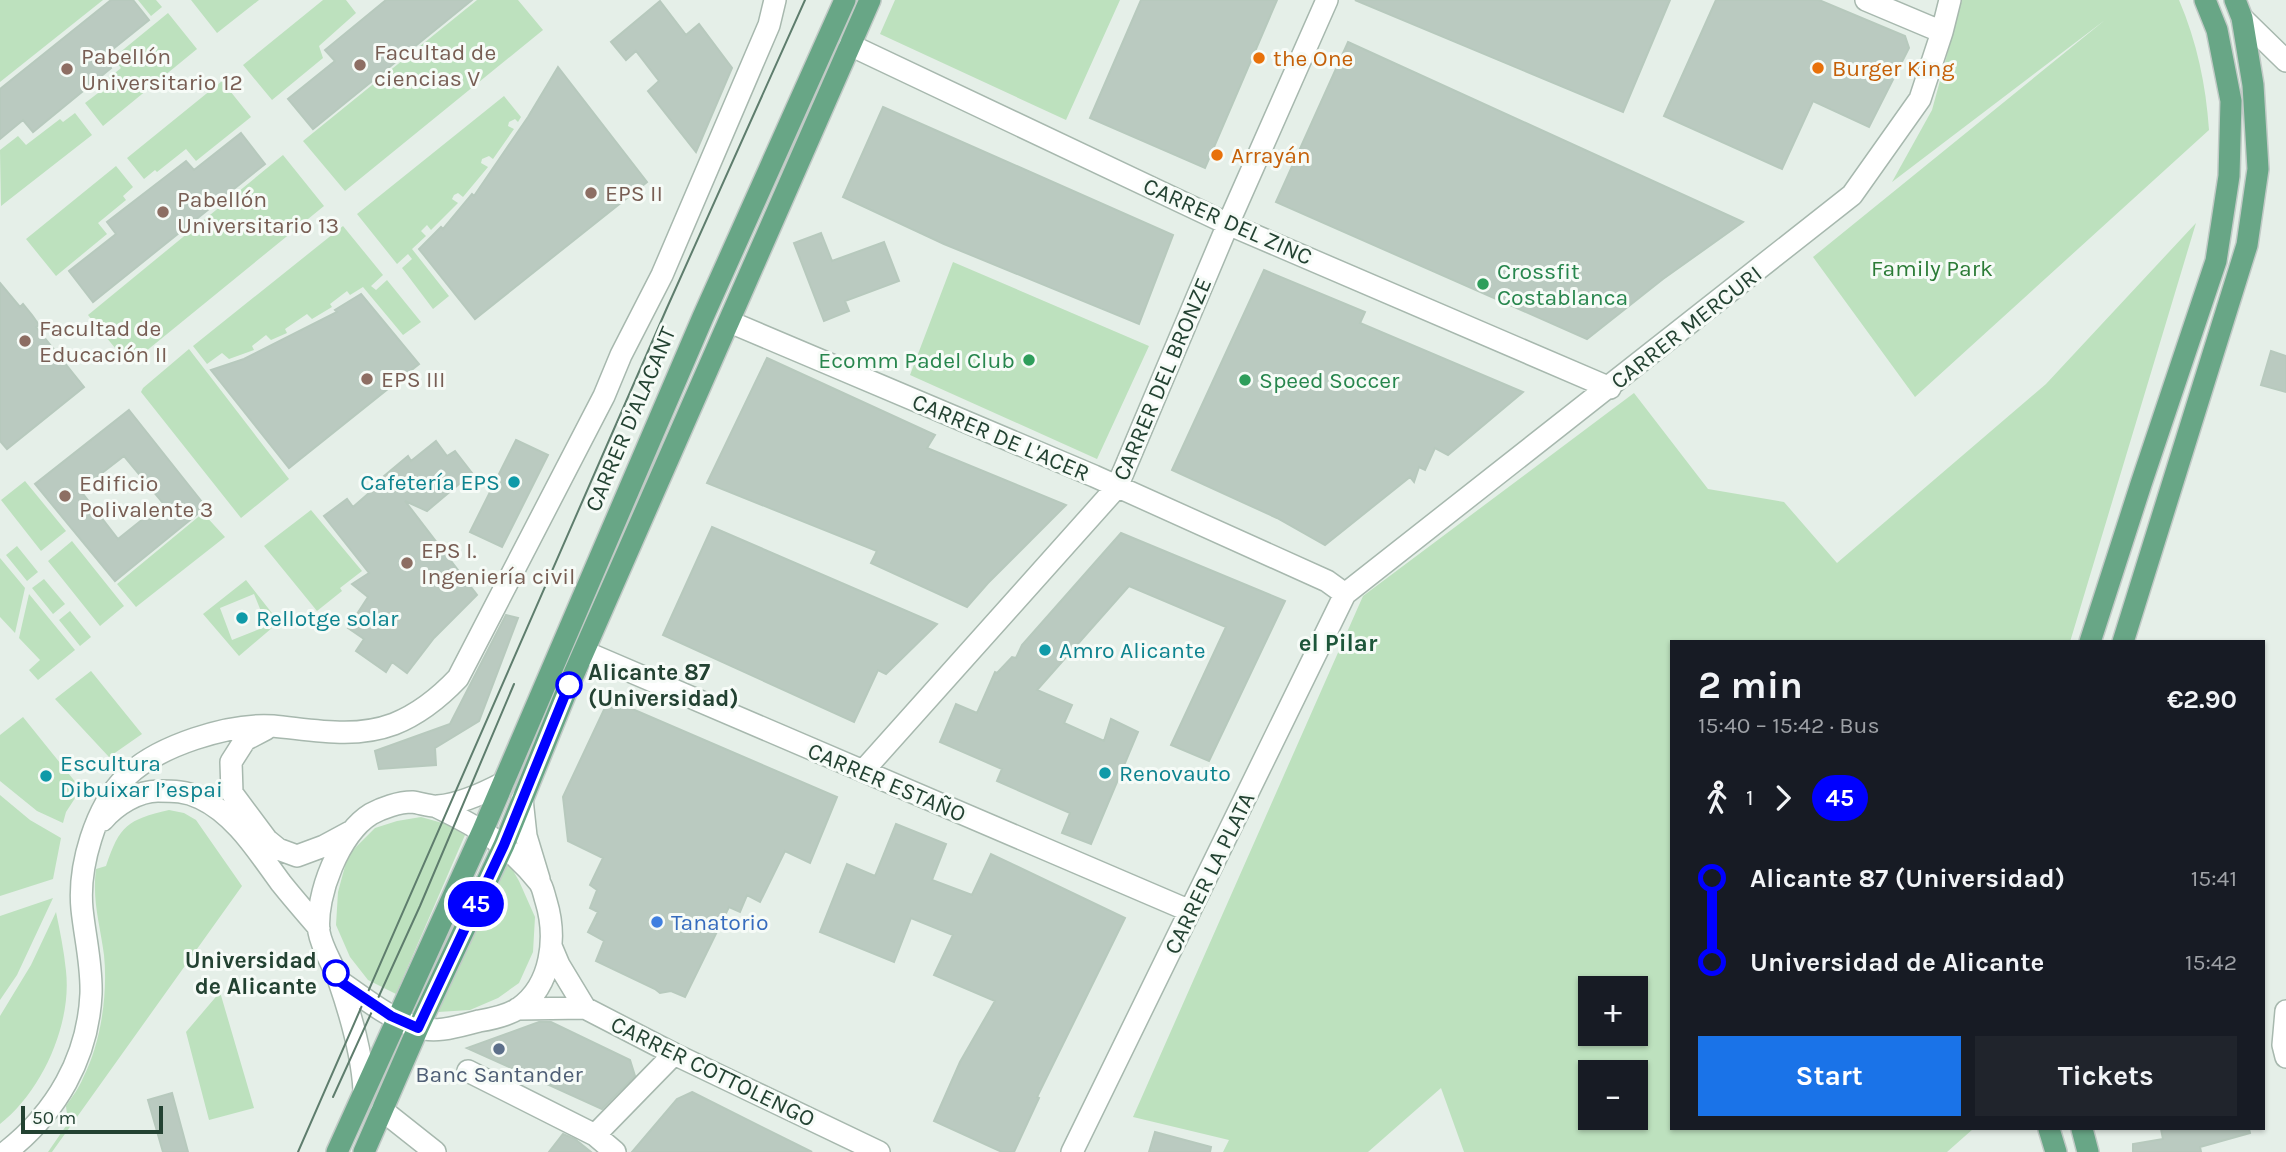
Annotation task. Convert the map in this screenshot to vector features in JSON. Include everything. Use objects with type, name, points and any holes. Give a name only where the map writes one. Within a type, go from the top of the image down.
[{"type":"main road","name":"CARRER D'ALACANT","points":[[364,1090],[483,830],[702,317],[845,0]]},
{"type":"main road","points":[[364,1152],[418,1028],[504,845],[585,652],[870,0]]},
{"type":"main road","points":[[2092,640],[2216,261],[2229,176],[2231,101],[2217,30],[2205,0]]},
{"type":"main road","points":[[2124,640],[2247,245],[2259,169],[2253,85],[2239,9]]},
{"type":"main road","points":[[337,1152],[364,1090]]},
{"type":"main road","points":[[2049,1130],[2056,1152]]},
{"type":"main road","points":[[2082,1130],[2088,1152]]},
{"type":"street","points":[[6,1152],[30,1133],[52,1107],[73,1072],[88,1024],[91,992],[89,950],[82,908],[82,880],[93,833],[104,805],[126,777],[170,748],[251,726],[273,726],[312,732],[345,732],[394,724],[441,696],[458,678],[604,396],[621,355],[662,275],[769,25],[775,0]]},
{"type":"street","name":"CARRER DEL BRONZE","points":[[863,771],[1117,487],[1228,224],[1327,0]]},
{"type":"street","points":[[1866,0],[1942,32]]},
{"type":"street","name":"CARRER MERCURI","points":[[1345,594],[1853,195],[1920,99],[1950,0]]},
{"type":"street","points":[[2239,9],[2286,61]]},
{"type":"street","name":"CARRER DEL ZINC","points":[[850,45],[1228,224],[1609,388]]},
{"type":"street","name":"CARRER DE L'ACER","points":[[730,322],[1117,487],[1327,581],[1345,594]]},
{"type":"street","name":"CARRER LA PLATA","points":[[1072,1152],[1345,594]]},
{"type":"street","name":"CARRER ESTAÑO","points":[[585,652],[1191,911]]},
{"type":"street","points":[[273,726],[245,740],[231,762],[230,781],[237,803],[267,840],[278,849],[297,856],[350,832],[371,815],[411,802],[437,807],[483,830],[504,845],[541,884]]},
{"type":"street","points":[[437,807],[477,796],[503,783]]},
{"type":"street","points":[[93,833],[109,813],[138,795],[151,791],[180,791],[201,798],[225,813],[250,840],[319,928]]},
{"type":"street","points":[[517,1009],[531,997],[542,980],[549,963],[551,945],[551,918],[527,836],[522,799]]},
{"type":"street","points":[[350,832],[323,891],[319,928],[321,942],[339,981],[363,1062],[364,1090]]},
{"type":"street","points":[[551,945],[559,965],[585,1008]]},
{"type":"street","points":[[339,981],[397,1018],[418,1028],[445,1029],[486,1020],[517,1009],[585,1008]]},
{"type":"street","name":"CARRER COTTOLENGO","points":[[585,1008],[674,1054],[879,1152]]},
{"type":"street","points":[[2286,1011],[2283,1045],[2286,1057]]},
{"type":"street","points":[[595,1135],[674,1054]]},
{"type":"street","points":[[468,1071],[595,1135],[615,1152]]},
{"type":"street","points":[[382,1110],[435,1152]]},
{"type":"green space","points":[[0,0],[103,0],[0,82]]},
{"type":"green space","points":[[138,0],[156,0],[162,7],[151,16]]},
{"type":"green space","points":[[191,0],[259,0],[217,33]]},
{"type":"green space","points":[[323,0],[346,0],[356,13],[319,46],[323,58],[272,100],[243,65]]},
{"type":"green space","points":[[477,0],[518,0],[543,30],[345,191],[303,141]]},
{"type":"green space","points":[[895,0],[1120,0],[1066,120],[880,34]]},
{"type":"green space","name":"Family Park","points":[[1962,0],[2179,0],[2200,64],[2209,130],[1915,397],[1813,257],[2105,20],[1892,182],[1932,110]]},
{"type":"green space","points":[[168,13],[197,49],[103,126],[85,103],[102,90],[99,86],[121,68],[113,58]]},
{"type":"green space","points":[[222,81],[251,117],[196,161],[186,149],[144,179],[127,158]]},
{"type":"green space","points":[[504,96],[521,117],[518,122],[515,119],[509,122],[508,126],[514,129],[493,159],[489,156],[482,159],[481,163],[488,167],[463,197],[458,193],[454,195],[452,199],[458,203],[431,230],[427,225],[421,231],[426,236],[412,249],[449,296],[433,309],[402,268],[412,259],[408,254],[397,264],[357,214]]},
{"type":"green space","points":[[75,113],[92,135],[1,206],[0,150],[18,136],[26,145],[60,119],[63,122]]},
{"type":"green space","points":[[283,155],[324,206],[129,365],[88,315]]},
{"type":"green space","points":[[116,166],[133,187],[123,196],[126,200],[98,223],[107,234],[56,276],[26,239]]},
{"type":"green space","points":[[2196,223],[2071,640],[1670,640],[1670,1130],[1972,1130],[1947,1152],[1464,1152],[1441,1088],[1368,1152],[1223,1152],[1229,1140],[1133,1117],[1363,596],[1634,393],[1708,489],[1784,502],[1837,563],[2046,384]]},
{"type":"green space","points":[[343,226],[383,275],[371,286],[376,290],[387,280],[421,322],[403,335],[363,287],[350,295],[347,291],[330,304],[332,307],[312,319],[307,314],[285,329],[287,333],[271,340],[266,335],[252,346],[254,350],[229,359],[222,353],[207,364],[193,346]]},
{"type":"green space","name":"Ecomm Padel Club","points":[[953,262],[1149,346],[1097,459],[910,375]]},
{"type":"green space","points":[[189,349],[289,479],[241,518],[141,392]]},
{"type":"green space","points":[[25,481],[66,531],[41,551],[1,500]]},
{"type":"green space","points":[[311,510],[362,571],[317,611],[264,546]]},
{"type":"green space","points":[[203,513],[225,537],[136,607],[117,584]]},
{"type":"green space","points":[[72,541],[124,606],[100,626],[48,561]]},
{"type":"green space","points":[[17,546],[38,572],[27,581],[6,555]]},
{"type":"green space","points":[[0,558],[25,588],[15,633],[0,617]]},
{"type":"green space","points":[[44,579],[65,604],[53,614],[32,588]]},
{"type":"green space","points":[[246,580],[279,622],[239,656],[203,614]],"holes":[[[254,594],[267,626],[232,640],[220,608]]]},
{"type":"green space","points":[[29,594],[75,650],[38,680],[29,670],[40,660],[19,638]]},
{"type":"green space","points":[[70,611],[91,637],[80,646],[59,620]]},
{"type":"green space","points":[[91,671],[142,734],[109,757],[55,699]]},
{"type":"green space","points":[[23,717],[81,789],[66,812],[63,823],[37,811],[0,781],[0,735]]},
{"type":"green space","points":[[0,795],[30,820],[61,838],[53,879],[0,896]]},
{"type":"green space","points":[[169,810],[184,813],[196,820],[242,886],[52,1152],[48,1152],[68,1123],[66,1106],[80,1085],[89,1064],[102,1018],[105,970],[96,902],[96,869],[106,866],[116,841],[127,826],[143,817]]},
{"type":"green space","points":[[421,817],[446,824],[465,835],[396,994],[368,980],[350,957],[336,925],[338,892],[348,855],[375,828]]},
{"type":"green space","points":[[507,860],[535,917],[533,952],[519,983],[498,998],[470,1010],[438,1012]]},
{"type":"green space","points":[[53,898],[17,975],[0,1000],[0,916]]},
{"type":"green space","points":[[56,912],[67,991],[59,1034],[41,1075],[29,1094],[0,1124],[0,1016],[31,965]]},
{"type":"green space","points":[[220,992],[254,1108],[209,1120],[186,1032]]},
{"type":"building","name":"Pabellón Universitario 12","points":[[111,0],[133,0],[149,20],[103,57],[111,68],[33,132],[23,120],[0,139],[0,89]]},
{"type":"building","name":"Facultad de ciencias V","points":[[386,0],[472,0],[313,129],[288,99],[335,61],[325,50]]},
{"type":"building","points":[[1141,0],[1277,0],[1205,168],[1090,118]]},
{"type":"building","points":[[1355,0],[1670,0],[1623,112]]},
{"type":"building","name":"Burger King","points":[[1716,0],[1819,0],[1905,36],[1909,48],[1869,127],[1813,101],[1782,169],[1664,116]]},
{"type":"building","points":[[660,1],[686,35],[699,24],[732,68],[696,152],[648,91],[659,81],[636,51],[626,60],[611,42]]},
{"type":"building","points":[[1348,42],[1743,222],[1663,279],[1587,339],[1276,202]]},
{"type":"building","name":"EPS II","points":[[558,67],[647,182],[475,319],[419,249],[441,227],[443,229],[472,194],[474,196],[528,117]]},
{"type":"building","points":[[883,107],[1173,235],[1139,324],[944,244],[843,197]]},
{"type":"building","name":"Pabellón Universitario 13","points":[[241,133],[265,164],[93,302],[69,271],[116,234],[107,222],[186,161],[194,170]]},
{"type":"building","points":[[821,233],[832,261],[884,242],[899,281],[845,301],[849,311],[824,321],[794,243]]},
{"type":"building","points":[[1264,270],[1365,312],[1360,323],[1523,392],[1448,455],[1435,448],[1425,470],[1419,467],[1414,482],[1410,477],[1325,545],[1277,518],[1172,470]]},
{"type":"building","points":[[0,283],[20,307],[23,304],[32,315],[39,325],[36,327],[84,387],[7,449],[0,441]]},
{"type":"building","name":"EPS III","points":[[361,294],[419,364],[289,468],[211,370],[244,359],[337,312],[335,310]]},
{"type":"building","points":[[2271,351],[2286,356],[2286,392],[2261,385]]},
{"type":"building","points":[[767,358],[935,435],[927,448],[1066,505],[967,607],[871,563],[877,551],[707,483]]},
{"type":"building","name":"Edificio Polivalente 3","points":[[129,410],[206,507],[115,581],[35,484]],"holes":[[[124,456],[163,503],[118,539],[80,490]]]},
{"type":"building","name":"Cafetería EPS","points":[[516,440],[548,455],[502,547],[470,532]]},
{"type":"building","name":"EPS I. Ingeniería civil","points":[[436,441],[447,456],[455,451],[472,473],[427,511],[405,501],[477,595],[434,638],[407,673],[392,662],[386,672],[356,651],[364,639],[348,628],[368,597],[352,584],[369,573],[324,516],[347,499],[353,507],[408,456],[411,461]]},
{"type":"building","points":[[712,527],[937,624],[886,674],[878,670],[854,722],[663,635]]},
{"type":"building","points":[[1121,533],[1285,601],[1209,761],[1171,745],[1226,627],[1129,586],[1037,690],[1072,705],[1064,723],[1104,741],[1111,719],[1138,732],[1091,844],[1062,833],[1070,813],[997,781],[1002,769],[940,742],[956,704],[977,713],[995,672],[1012,657],[1016,658],[1022,645]]},
{"type":"building","points":[[506,615],[518,618],[479,721],[435,748],[436,765],[379,769],[375,751],[450,724]]},
{"type":"building","points":[[609,699],[837,797],[810,863],[785,851],[760,902],[747,895],[740,912],[729,907],[685,997],[671,991],[660,993],[596,961],[604,941],[588,932],[598,912],[590,908],[597,890],[590,885],[603,858],[568,841],[563,797]]},
{"type":"building","points":[[896,824],[946,844],[932,880],[972,895],[991,854],[1125,918],[1037,1097],[1039,1098],[1014,1152],[1002,1152],[934,1121],[960,1062],[995,1001],[934,975],[953,935],[911,918],[894,962],[820,932],[847,864],[875,876]]},
{"type":"building","points":[[539,1022],[551,1022],[630,1060],[635,1076],[602,1109],[467,1048]]},
{"type":"building","points":[[692,1092],[812,1152],[632,1152],[677,1099]]},
{"type":"building","points":[[172,1093],[188,1152],[163,1152],[148,1100]]},
{"type":"building","points":[[2161,1130],[2249,1130],[2250,1133],[2200,1147],[2201,1152],[2133,1152],[2133,1144],[2163,1139]]},
{"type":"building","points":[[1155,1132],[1211,1147],[1210,1152],[1149,1152]]},
{"type":"building","points":[[563,1134],[575,1139],[591,1152],[549,1152]]},
{"type":"tram line","points":[[298,1152],[666,310],[805,0]]},
{"type":"tram line","points":[[333,1097],[420,906],[514,684]]},
{"type":"bus line","name":"45","points":[[336,973],[339,981],[391,1016],[418,1028],[504,845],[569,685]]},
{"type":"place","name":"the One","points":[[1259,58]]},
{"type":"place","name":"Facultad de ciencias V","points":[[360,65]]},
{"type":"place","name":"Burger King","points":[[1818,68]]},
{"type":"place","name":"Pabellón Universitario 12","points":[[67,69]]},
{"type":"place","name":"Arrayán","points":[[1217,155]]},
{"type":"place","name":"EPS II","points":[[591,193]]},
{"type":"place","name":"Pabellón Universitario 13","points":[[163,212]]},
{"type":"place","name":"Crossfit Costablanca","points":[[1483,284]]},
{"type":"place","name":"Facultad de Educación II","points":[[25,341]]},
{"type":"place","name":"Ecomm Padel Club","points":[[1029,360]]},
{"type":"place","name":"EPS III","points":[[367,379]]},
{"type":"place","name":"Speed Soccer","points":[[1245,380]]},
{"type":"place","name":"Cafetería EPS","points":[[514,482]]},
{"type":"place","name":"Edificio Polivalente 3","points":[[65,496]]},
{"type":"place","name":"EPS I. Ingeniería civil","points":[[407,563]]},
{"type":"place","name":"Rellotge solar","points":[[242,618]]},
{"type":"place","name":"Amro Alicante","points":[[1045,650]]},
{"type":"place","name":"Alicante 87 (Universidad)","points":[[569,685]]},
{"type":"place","name":"Renovauto","points":[[1105,773]]},
{"type":"place","name":"Escultura Dibuixar l’espai","points":[[46,776]]},
{"type":"place","name":"Tanatorio","points":[[657,922]]},
{"type":"place","name":"Universidad de Alicante","points":[[336,973]]},
{"type":"place","name":"Banc Santander","points":[[499,1049]]},
{"type":"district","name":"el Pilar","points":[[1338,643]]}]
